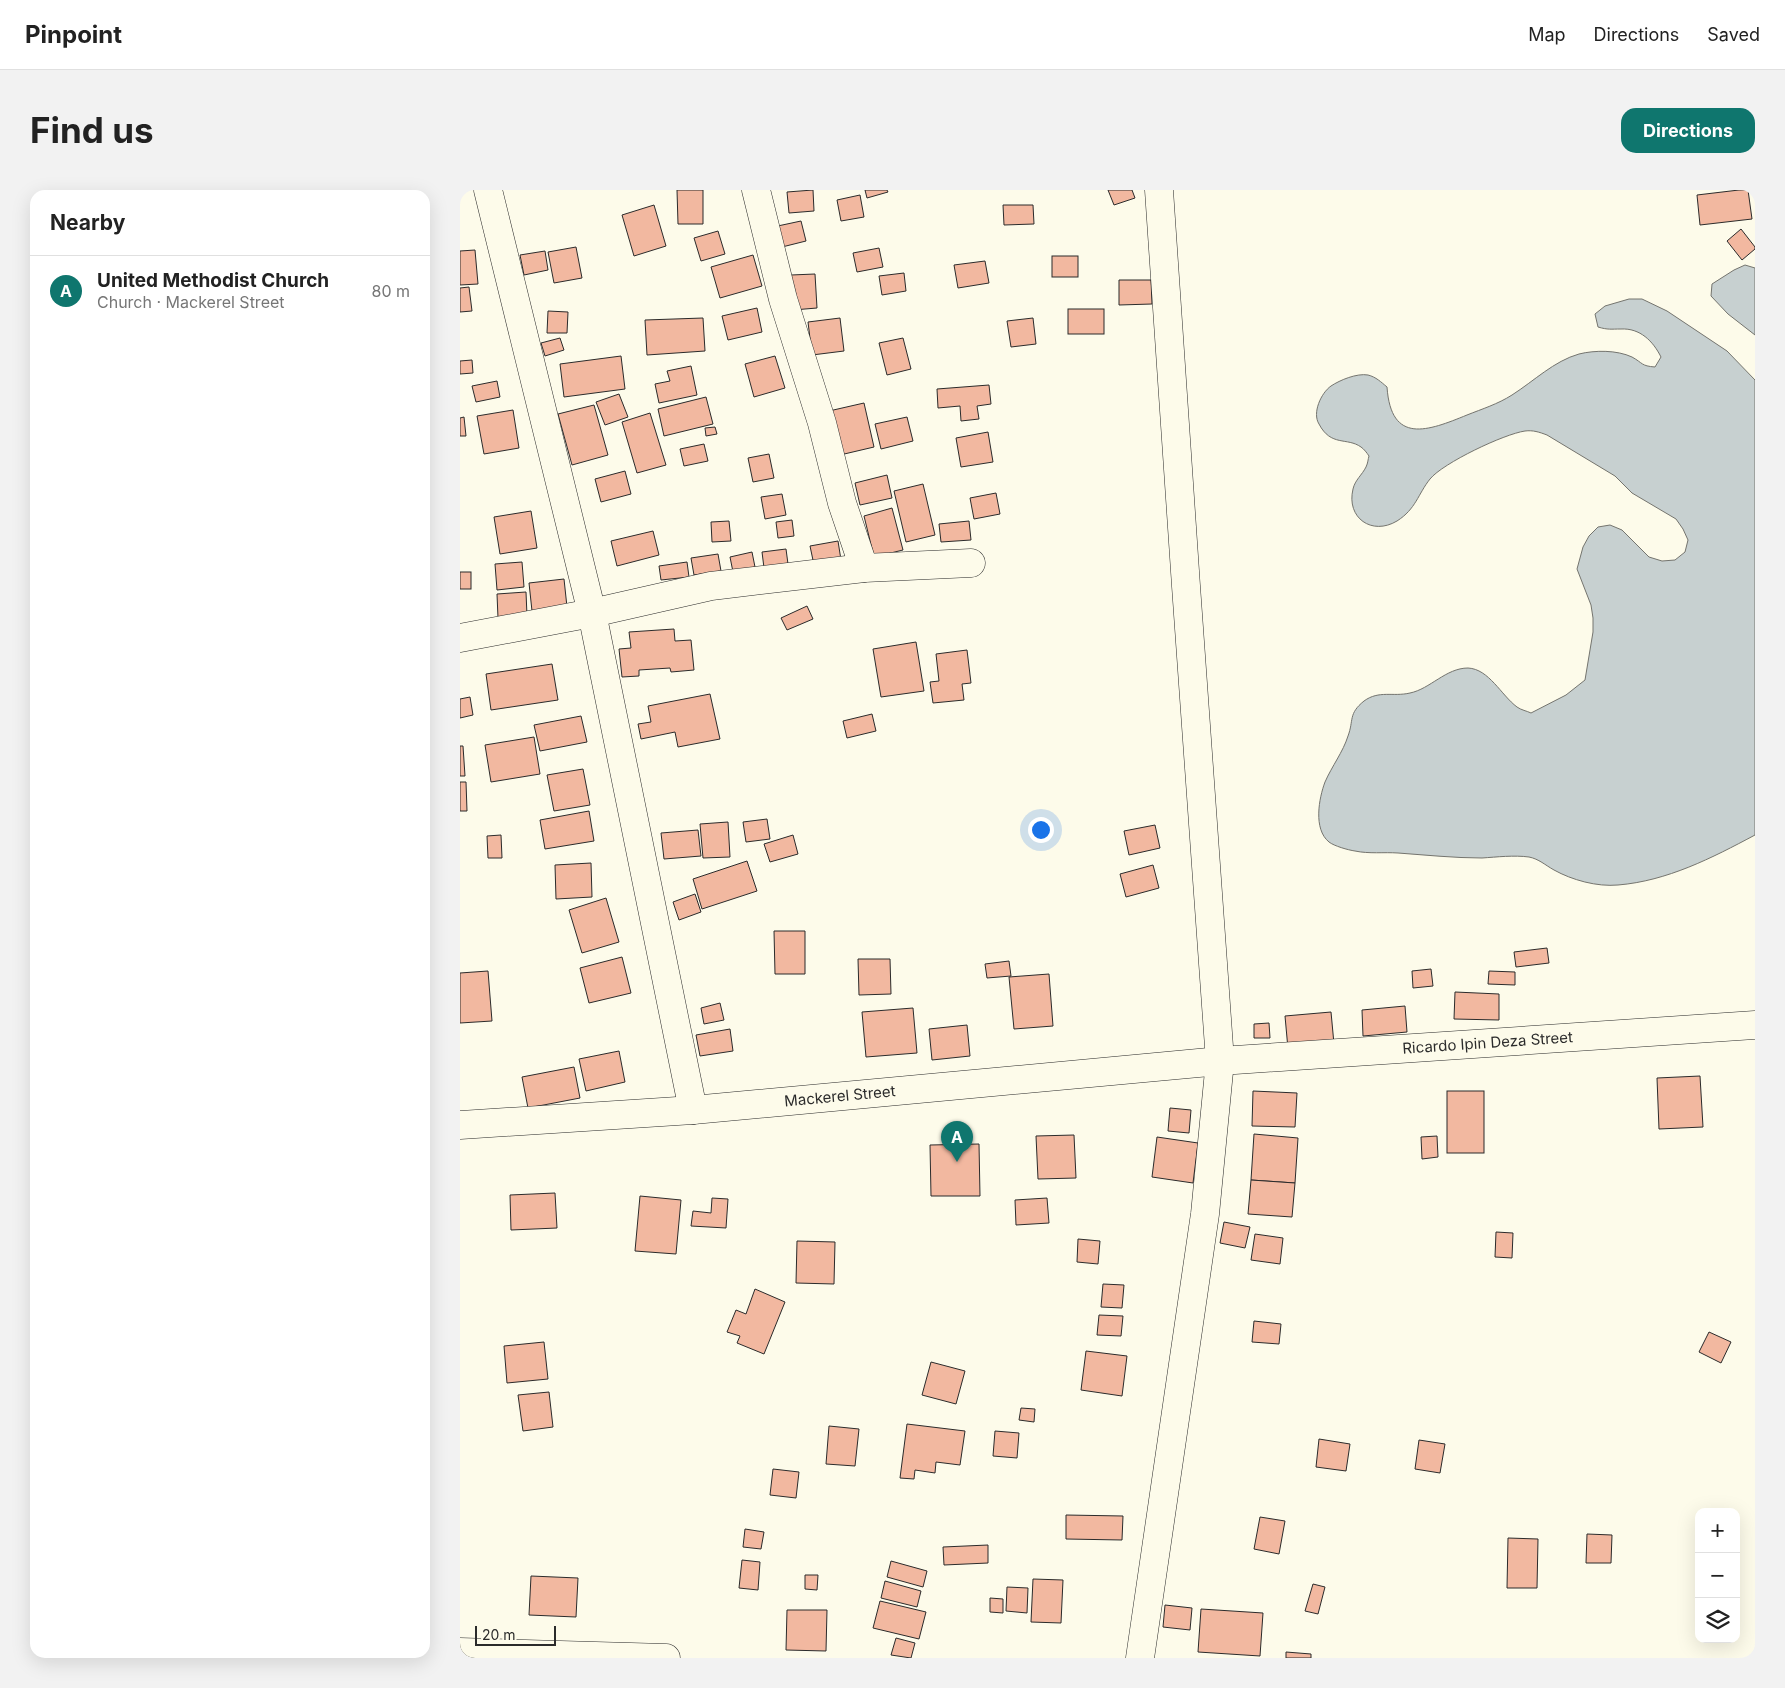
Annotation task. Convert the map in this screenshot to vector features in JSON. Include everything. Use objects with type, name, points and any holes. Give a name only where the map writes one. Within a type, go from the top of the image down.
[{"type":"street","points":[[488,190],[592,613],[694,1110]]},
{"type":"street","points":[[756,190],[783,300],[822,423],[842,503],[864,568]]},
{"type":"street","points":[[1140,1658],[1205,1214],[1220,1061],[1159,190]]},
{"type":"street","points":[[460,638],[592,613],[710,586],[864,568],[971,563]]},
{"type":"street","name":"Ricardo Ipin Deza Street","points":[[1220,1061],[1755,1025]]},
{"type":"street","name":"Mackerel Street","points":[[460,1125],[694,1110],[1220,1061]]},
{"type":"street","points":[[460,1652],[666,1658]]},
{"type":"shaded area","points":[[1745,265],[1755,268],[1755,335],[1728,314],[1711,296],[1712,284]]},
{"type":"shaded area","points":[[1629,299],[1642,299],[1667,311],[1727,351],[1755,380],[1755,835],[1689,867],[1654,879],[1618,885],[1593,884],[1577,880],[1561,874],[1529,857],[1472,858],[1366,852],[1349,850],[1329,842],[1324,836],[1319,822],[1321,796],[1325,782],[1346,742],[1353,714],[1364,701],[1375,696],[1417,691],[1452,671],[1468,668],[1475,669],[1489,678],[1517,707],[1531,713],[1566,695],[1585,680],[1593,632],[1593,618],[1591,605],[1577,569],[1583,547],[1589,536],[1598,527],[1610,525],[1622,530],[1649,557],[1662,561],[1675,560],[1685,552],[1688,540],[1676,519],[1632,493],[1615,476],[1547,435],[1531,431],[1515,433],[1474,450],[1447,465],[1430,479],[1413,506],[1397,521],[1388,525],[1370,525],[1363,522],[1357,516],[1353,508],[1352,499],[1354,486],[1366,467],[1369,456],[1356,444],[1334,439],[1324,431],[1317,419],[1317,409],[1321,398],[1327,389],[1339,381],[1354,376],[1368,375],[1376,378],[1387,387],[1390,406],[1396,418],[1404,426],[1414,429],[1426,428],[1453,421],[1501,401],[1561,361],[1579,354],[1599,351],[1620,353],[1632,357],[1644,365],[1655,367],[1661,357],[1650,341],[1640,333],[1628,329],[1598,327],[1595,314],[1605,306]]},
{"type":"building","points":[[677,190],[703,190],[703,224],[678,224]]},
{"type":"building","points":[[813,190],[814,211],[789,213],[787,192]]},
{"type":"building","points":[[865,190],[887,190],[888,192],[867,198]]},
{"type":"building","points":[[1108,190],[1132,190],[1135,198],[1114,205]]},
{"type":"building","points":[[1748,190],[1752,219],[1700,225],[1697,195]]},
{"type":"building","points":[[860,195],[864,217],[841,221],[837,200]]},
{"type":"building","points":[[654,205],[666,246],[634,256],[622,215]]},
{"type":"building","points":[[1003,205],[1033,205],[1034,224],[1004,225]]},
{"type":"building","points":[[801,221],[806,241],[778,248],[773,227]]},
{"type":"building","points":[[1741,229],[1755,247],[1742,260],[1727,241]]},
{"type":"building","points":[[718,231],[725,254],[701,261],[694,238]]},
{"type":"building","points":[[576,247],[582,278],[554,283],[548,252]]},
{"type":"building","points":[[879,248],[883,267],[857,272],[853,253]]},
{"type":"building","points":[[475,250],[478,284],[460,285],[460,251]]},
{"type":"building","points":[[545,251],[548,270],[524,275],[520,255]]},
{"type":"building","points":[[753,255],[762,286],[720,298],[711,267]]},
{"type":"building","points":[[1052,256],[1078,256],[1078,277],[1052,277]]},
{"type":"building","points":[[985,261],[989,283],[958,288],[954,265]]},
{"type":"building","points":[[904,273],[906,291],[882,295],[879,276]]},
{"type":"building","points":[[815,274],[817,308],[793,310],[791,275]]},
{"type":"building","points":[[1119,280],[1151,280],[1152,304],[1119,305]]},
{"type":"building","points":[[469,287],[472,311],[460,312],[460,288]]},
{"type":"building","points":[[757,308],[762,332],[728,340],[722,316]]},
{"type":"building","points":[[1068,309],[1104,309],[1104,334],[1068,334]]},
{"type":"building","points":[[548,311],[568,312],[567,333],[547,333]]},
{"type":"building","points":[[703,318],[705,351],[647,355],[645,320]]},
{"type":"building","points":[[840,318],[844,351],[812,355],[808,322]]},
{"type":"building","points":[[1033,318],[1036,344],[1011,347],[1007,321]]},
{"type":"building","points":[[560,338],[564,350],[545,356],[541,343]]},
{"type":"building","points":[[903,338],[911,369],[887,375],[879,343]]},
{"type":"building","points":[[621,356],[625,389],[564,397],[560,364]]},
{"type":"building","points":[[775,356],[785,388],[754,397],[745,364]]},
{"type":"building","points":[[472,360],[473,373],[460,374],[460,361]]},
{"type":"building","points":[[691,366],[697,395],[659,403],[655,384],[670,381],[667,371]]},
{"type":"building","points":[[497,381],[500,397],[476,402],[472,386]]},
{"type":"building","points":[[989,385],[991,404],[977,406],[979,419],[961,421],[960,406],[938,408],[937,389]]},
{"type":"building","points":[[619,394],[628,417],[605,425],[596,402]]},
{"type":"building","points":[[706,397],[713,424],[664,436],[658,409]]},
{"type":"building","points":[[864,403],[874,447],[840,455],[829,411]]},
{"type":"building","points":[[594,405],[608,455],[572,465],[558,414]]},
{"type":"building","points":[[513,410],[519,448],[484,454],[477,416]]},
{"type":"building","points":[[650,413],[666,465],[637,473],[622,422]]},
{"type":"building","points":[[464,417],[466,436],[460,436],[460,418]]},
{"type":"building","points":[[907,417],[913,441],[881,449],[875,424]]},
{"type":"building","points":[[715,427],[717,434],[706,436],[705,428]]},
{"type":"building","points":[[988,432],[993,462],[961,467],[956,438]]},
{"type":"building","points":[[704,444],[708,461],[684,466],[680,449]]},
{"type":"building","points":[[769,454],[774,478],[753,482],[748,458]]},
{"type":"building","points":[[625,471],[631,494],[601,502],[595,479]]},
{"type":"building","points":[[887,475],[892,498],[860,505],[855,483]]},
{"type":"building","points":[[923,484],[935,535],[906,542],[894,491]]},
{"type":"building","points":[[996,493],[1000,514],[974,519],[970,498]]},
{"type":"building","points":[[782,494],[786,515],[765,519],[761,497]]},
{"type":"building","points":[[892,508],[903,550],[874,557],[864,516]]},
{"type":"building","points":[[531,511],[537,548],[500,554],[494,517]]},
{"type":"building","points":[[792,520],[794,536],[778,538],[776,522]]},
{"type":"building","points":[[729,521],[731,541],[712,542],[711,522]]},
{"type":"building","points":[[969,521],[971,540],[941,542],[939,524]]},
{"type":"building","points":[[653,531],[659,555],[617,566],[611,541]]},
{"type":"building","points":[[838,541],[841,560],[814,565],[810,546]]},
{"type":"building","points":[[786,549],[788,564],[764,568],[762,552]]},
{"type":"building","points":[[752,552],[755,567],[733,572],[730,557]]},
{"type":"building","points":[[718,554],[721,571],[694,575],[691,558]]},
{"type":"building","points":[[522,562],[524,587],[497,590],[495,564]]},
{"type":"building","points":[[687,562],[689,577],[661,580],[659,566]]},
{"type":"building","points":[[460,572],[471,572],[471,589],[460,589]]},
{"type":"building","points":[[564,579],[567,607],[532,611],[529,583]]},
{"type":"building","points":[[526,592],[527,616],[498,618],[497,594]]},
{"type":"building","points":[[807,606],[813,619],[787,630],[781,618]]},
{"type":"building","points":[[674,629],[675,641],[691,640],[694,670],[671,672],[670,668],[639,670],[639,676],[622,677],[619,649],[631,648],[629,632]]},
{"type":"building","points":[[916,642],[924,691],[881,697],[873,649]]},
{"type":"building","points":[[967,650],[971,683],[962,684],[964,700],[933,703],[930,682],[939,681],[936,654]]},
{"type":"building","points":[[552,664],[558,700],[491,710],[486,674]]},
{"type":"building","points":[[710,694],[720,739],[678,747],[675,732],[641,739],[638,724],[651,722],[648,706]]},
{"type":"building","points":[[470,697],[473,715],[460,718],[460,699]]},
{"type":"building","points":[[872,714],[876,731],[847,738],[843,721]]},
{"type":"building","points":[[581,716],[587,742],[540,751],[534,725]]},
{"type":"building","points":[[534,737],[540,774],[491,782],[485,745]]},
{"type":"building","points":[[460,746],[463,746],[465,776],[460,776]]},
{"type":"building","points":[[583,769],[590,805],[554,811],[547,775]]},
{"type":"building","points":[[460,782],[466,782],[467,811],[460,811]]},
{"type":"building","points":[[589,811],[594,841],[545,849],[540,820]]},
{"type":"building","points":[[767,819],[770,839],[746,842],[743,822]]},
{"type":"building","points":[[728,822],[730,857],[703,858],[700,824]]},
{"type":"building","points":[[1155,825],[1160,848],[1129,855],[1124,831]]},
{"type":"building","points":[[698,830],[701,856],[664,859],[661,833]]},
{"type":"building","points":[[501,835],[502,858],[488,858],[487,836]]},
{"type":"building","points":[[793,835],[798,854],[770,862],[764,844]]},
{"type":"building","points":[[747,861],[757,891],[702,909],[693,879]]},
{"type":"building","points":[[591,863],[592,897],[556,899],[555,865]]},
{"type":"building","points":[[1153,865],[1159,888],[1126,897],[1120,874]]},
{"type":"building","points":[[695,894],[701,912],[679,920],[673,902]]},
{"type":"building","points":[[606,898],[619,942],[582,953],[569,910]]},
{"type":"building","points":[[774,931],[805,931],[805,974],[775,974]]},
{"type":"building","points":[[1547,948],[1549,963],[1516,967],[1514,952]]},
{"type":"building","points":[[622,957],[631,993],[589,1003],[580,968]]},
{"type":"building","points":[[858,959],[890,959],[891,994],[859,995]]},
{"type":"building","points":[[1009,961],[1011,976],[987,978],[985,964]]},
{"type":"building","points":[[1431,969],[1433,986],[1413,988],[1412,971]]},
{"type":"building","points":[[488,971],[492,1021],[460,1023],[460,973]]},
{"type":"building","points":[[1489,971],[1515,972],[1515,985],[1488,984]]},
{"type":"building","points":[[1049,974],[1053,1026],[1014,1029],[1009,977]]},
{"type":"building","points":[[1455,992],[1499,994],[1499,1020],[1454,1019]]},
{"type":"building","points":[[720,1003],[724,1020],[704,1024],[701,1008]]},
{"type":"building","points":[[1405,1006],[1407,1032],[1363,1036],[1362,1010]]},
{"type":"building","points":[[913,1008],[917,1053],[866,1057],[862,1012]]},
{"type":"building","points":[[1331,1012],[1334,1044],[1288,1049],[1285,1016]]},
{"type":"building","points":[[1269,1023],[1270,1038],[1254,1038],[1254,1024]]},
{"type":"building","points":[[967,1025],[970,1056],[932,1060],[929,1029]]},
{"type":"building","points":[[730,1029],[733,1051],[700,1056],[696,1035]]},
{"type":"building","points":[[619,1051],[625,1082],[586,1091],[579,1059]]},
{"type":"building","points":[[574,1067],[580,1098],[528,1108],[522,1077]]},
{"type":"building","points":[[1700,1076],[1703,1127],[1659,1129],[1657,1078]]},
{"type":"building","points":[[1253,1091],[1297,1093],[1295,1127],[1252,1126]]},
{"type":"building","points":[[1447,1091],[1484,1091],[1484,1153],[1447,1153]]},
{"type":"building","points":[[1170,1108],[1191,1110],[1189,1133],[1168,1131]]},
{"type":"building","points":[[1254,1134],[1298,1138],[1295,1183],[1251,1180]]},
{"type":"building","points":[[1074,1135],[1076,1178],[1038,1179],[1036,1136]]},
{"type":"building","points":[[1437,1136],[1438,1157],[1422,1159],[1421,1137]]},
{"type":"building","points":[[1157,1137],[1198,1143],[1193,1183],[1152,1177]]},
{"type":"building","points":[[979,1144],[980,1196],[931,1196],[930,1145]]},
{"type":"building","points":[[1251,1180],[1295,1183],[1292,1217],[1248,1214]]},
{"type":"building","points":[[555,1193],[557,1228],[511,1230],[510,1195]]},
{"type":"building","points":[[640,1196],[681,1200],[676,1254],[635,1251]]},
{"type":"building","points":[[712,1198],[728,1199],[726,1228],[691,1226],[693,1211],[711,1213]]},
{"type":"building","points":[[1047,1198],[1049,1223],[1016,1225],[1015,1200]]},
{"type":"building","points":[[1224,1222],[1250,1227],[1245,1248],[1220,1243]]},
{"type":"building","points":[[1496,1232],[1513,1233],[1512,1258],[1495,1257]]},
{"type":"building","points":[[1255,1234],[1283,1238],[1280,1264],[1251,1260]]},
{"type":"building","points":[[1078,1239],[1100,1241],[1098,1264],[1077,1262]]},
{"type":"building","points":[[797,1241],[835,1242],[834,1284],[796,1283]]},
{"type":"building","points":[[1103,1284],[1124,1285],[1122,1308],[1101,1307]]},
{"type":"building","points":[[755,1289],[785,1302],[764,1354],[737,1343],[740,1336],[727,1332],[736,1310],[746,1314]]},
{"type":"building","points":[[1099,1315],[1123,1316],[1121,1336],[1097,1335]]},
{"type":"building","points":[[1254,1321],[1281,1324],[1279,1344],[1252,1342]]},
{"type":"building","points":[[1709,1332],[1731,1342],[1721,1363],[1699,1352]]},
{"type":"building","points":[[544,1342],[548,1379],[507,1383],[504,1346]]},
{"type":"building","points":[[1086,1351],[1127,1356],[1122,1396],[1081,1390]]},
{"type":"building","points":[[931,1362],[965,1371],[956,1404],[922,1395]]},
{"type":"building","points":[[549,1392],[553,1427],[523,1431],[518,1395]]},
{"type":"building","points":[[1021,1408],[1035,1409],[1034,1422],[1019,1420]]},
{"type":"building","points":[[907,1424],[965,1431],[960,1465],[936,1462],[935,1473],[915,1470],[914,1479],[900,1478]]},
{"type":"building","points":[[829,1426],[859,1429],[855,1466],[826,1464]]},
{"type":"building","points":[[995,1431],[1019,1433],[1017,1458],[993,1456]]},
{"type":"building","points":[[1319,1439],[1350,1444],[1346,1471],[1316,1467]]},
{"type":"building","points":[[1419,1440],[1445,1444],[1440,1473],[1415,1469]]},
{"type":"building","points":[[773,1469],[799,1472],[796,1498],[770,1495]]},
{"type":"building","points":[[1066,1515],[1123,1516],[1122,1540],[1066,1539]]},
{"type":"building","points":[[1260,1517],[1285,1521],[1279,1554],[1254,1549]]},
{"type":"building","points":[[745,1529],[764,1532],[761,1549],[743,1547]]},
{"type":"building","points":[[1587,1534],[1612,1535],[1611,1563],[1586,1563]]},
{"type":"building","points":[[1508,1538],[1538,1539],[1537,1588],[1507,1588]]},
{"type":"building","points":[[988,1545],[988,1563],[944,1565],[943,1547]]},
{"type":"building","points":[[742,1560],[760,1562],[758,1590],[739,1588]]},
{"type":"building","points":[[891,1561],[927,1571],[923,1587],[887,1577]]},
{"type":"building","points":[[805,1575],[818,1575],[817,1590],[805,1589]]},
{"type":"building","points":[[531,1576],[578,1578],[576,1617],[529,1615]]},
{"type":"building","points":[[1033,1579],[1063,1580],[1061,1623],[1031,1622]]},
{"type":"building","points":[[885,1581],[921,1591],[917,1607],[881,1598]]},
{"type":"building","points":[[1313,1584],[1325,1587],[1318,1614],[1305,1611]]},
{"type":"building","points":[[1007,1587],[1028,1588],[1027,1613],[1006,1611]]},
{"type":"building","points":[[990,1598],[1003,1599],[1003,1613],[990,1612]]},
{"type":"building","points":[[880,1601],[926,1612],[919,1639],[873,1628]]},
{"type":"building","points":[[1165,1605],[1192,1608],[1190,1630],[1163,1627]]},
{"type":"building","points":[[1201,1609],[1263,1613],[1260,1656],[1198,1652]]},
{"type":"building","points":[[787,1610],[827,1610],[826,1651],[786,1650]]},
{"type":"building","points":[[896,1638],[915,1643],[911,1658],[891,1655]]},
{"type":"building","points":[[1286,1652],[1311,1654],[1311,1658],[1286,1658]]},
{"type":"place","name":"United Methodist Church","points":[[957,1162]]}]
